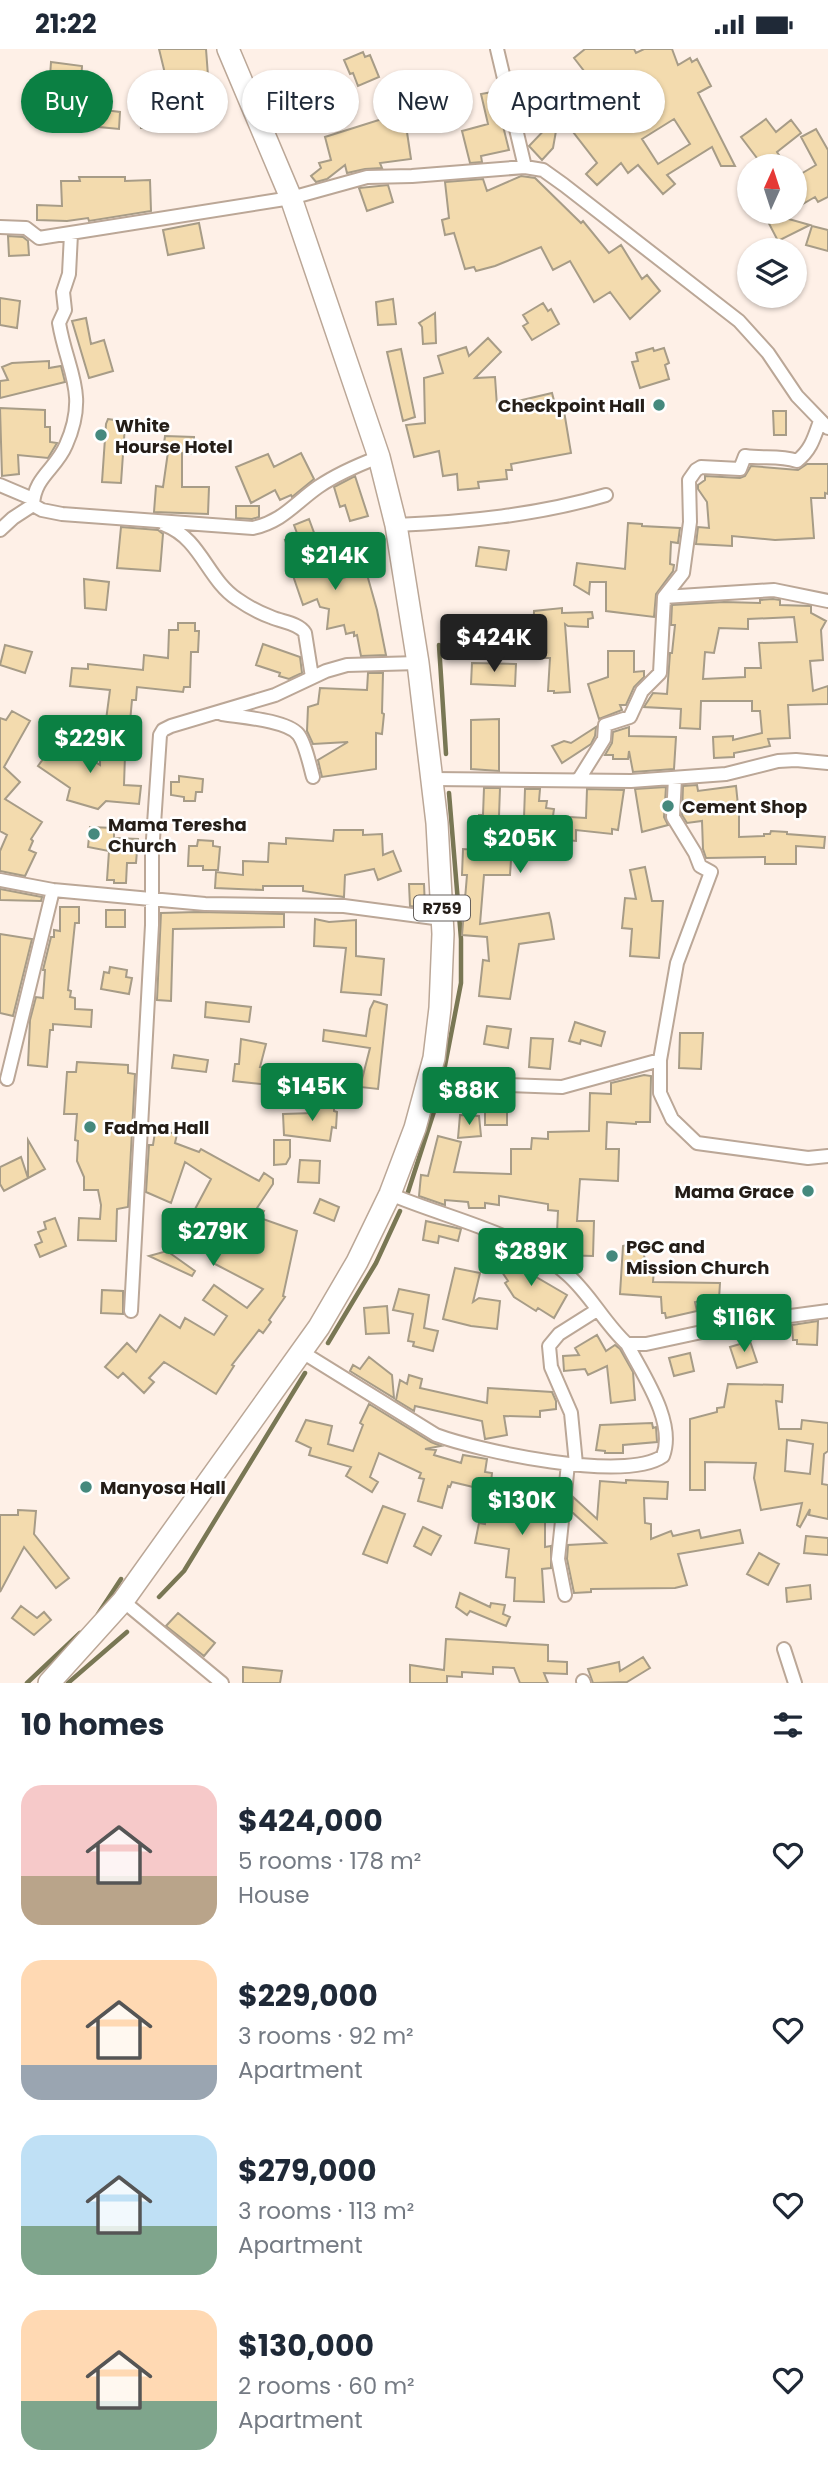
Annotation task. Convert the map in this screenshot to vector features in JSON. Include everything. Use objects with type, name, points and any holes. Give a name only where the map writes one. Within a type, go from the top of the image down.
[{"type":"main road","name":"R759","points":[[49,1683],[123,1601],[302,1352],[357,1262],[390,1193],[415,1128],[434,1058],[440,1008],[442,919],[437,823],[418,663],[396,525],[379,457],[291,198],[228,49]]},
{"type":"street","points":[[497,49],[524,167]]},
{"type":"street","points":[[0,227],[26,227],[40,238],[291,198],[367,177],[449,174],[524,167],[543,170],[564,184],[739,321],[768,353],[797,396],[824,425],[806,454],[797,461],[782,456],[761,459],[744,456],[740,469],[701,467],[688,480],[690,521],[683,573],[664,597],[660,673],[642,691],[630,717],[605,725],[604,739],[579,779]]},
{"type":"street","points":[[0,530],[33,502],[35,489],[66,445],[78,399],[76,382],[59,323],[65,310],[62,292],[69,274],[71,234]]},
{"type":"street","points":[[0,485],[33,502],[42,510],[62,514],[253,529],[281,518],[317,488],[344,471],[379,457]]},
{"type":"street","points":[[396,525],[475,521],[578,503],[606,495]]},
{"type":"street","points":[[155,521],[177,530],[194,545],[220,585],[236,599],[270,617],[302,628],[312,677]]},
{"type":"street","points":[[664,597],[774,590],[828,601]]},
{"type":"street","points":[[131,1311],[160,735],[171,726],[275,695],[312,677],[347,665],[418,663]]},
{"type":"street","points":[[214,713],[254,719],[289,728],[299,734],[313,777]]},
{"type":"street","points":[[432,779],[631,781],[726,774],[778,761],[828,763]]},
{"type":"street","points":[[675,778],[673,817],[695,853],[699,866],[711,872],[677,963],[660,1060],[660,1093],[665,1106],[671,1119],[697,1143],[808,1158],[828,1156]]},
{"type":"street","points":[[0,880],[54,890],[205,904],[344,906],[442,919]]},
{"type":"street","points":[[8,1079],[54,890]]},
{"type":"street","points":[[428,1082],[562,1087],[660,1060]]},
{"type":"street","points":[[302,1352],[436,1435],[483,1449],[572,1464],[646,1464],[663,1456],[666,1448],[664,1419],[627,1344],[610,1329],[568,1275],[541,1254],[390,1193]]},
{"type":"street","points":[[565,1595],[558,1559],[572,1464],[571,1413],[551,1367],[550,1346],[559,1334],[597,1310]]},
{"type":"street","points":[[627,1344],[646,1343],[753,1321],[828,1311]]},
{"type":"street","points":[[123,1601],[222,1683]]},
{"type":"street","points":[[784,1649],[795,1683]]},
{"type":"building","points":[[159,49],[206,49],[208,70],[164,70]]},
{"type":"building","points":[[585,49],[634,49],[636,53],[644,49],[672,49],[678,65],[690,58],[692,62],[697,59],[711,86],[698,93],[735,166],[721,166],[712,147],[667,175],[675,184],[663,194],[638,165],[628,173],[621,163],[597,185],[586,174],[597,163],[574,133],[652,133],[642,139],[658,164],[690,144],[674,119],[665,125],[665,70],[583,70],[574,58]]},
{"type":"building","points":[[363,52],[365,57],[370,55],[376,70],[373,70],[373,80],[359,86],[359,70],[348,70],[344,60]]},
{"type":"building","points":[[51,62],[82,66],[82,70],[50,70]]},
{"type":"building","points":[[487,93],[487,120],[481,94]]},
{"type":"building","points":[[113,111],[120,112],[119,129],[113,128]]},
{"type":"building","points":[[766,119],[776,132],[791,120],[801,133],[777,152],[778,154],[754,154],[741,137]]},
{"type":"building","points":[[373,122],[373,133],[407,133],[411,159],[380,163],[382,168],[347,173],[345,165],[327,179],[316,182],[311,176],[321,168],[319,163],[331,160],[325,137],[338,133],[359,133],[359,126]]},
{"type":"building","points":[[487,124],[487,133],[505,133],[509,150],[481,156],[482,162],[470,163],[462,133],[473,133],[473,128]]},
{"type":"building","points":[[816,129],[828,150],[828,197],[818,202],[815,197],[807,202],[807,170],[816,165],[801,137]]},
{"type":"building","points":[[542,133],[556,133],[553,148],[542,160],[529,146]]},
{"type":"building","points":[[521,176],[535,178],[581,223],[583,221],[609,253],[621,245],[642,279],[647,275],[660,291],[630,319],[610,292],[594,302],[570,261],[553,270],[541,247],[495,266],[476,271],[474,267],[465,269],[454,233],[445,235],[442,220],[449,218],[445,182],[483,179],[487,191]]},
{"type":"building","points":[[79,177],[150,180],[151,211],[89,221],[88,218],[67,221],[37,220],[37,205],[62,206],[61,181],[80,181]]},
{"type":"building","points":[[388,185],[393,202],[367,211],[359,188]]},
{"type":"building","points":[[199,223],[204,248],[168,255],[163,230]]},
{"type":"building","points":[[769,224],[810,225],[784,238],[776,238]]},
{"type":"building","points":[[812,226],[828,230],[828,251],[807,245]]},
{"type":"building","points":[[8,236],[23,237],[28,241],[29,255],[9,256]]},
{"type":"building","points":[[0,298],[20,301],[17,328],[0,325]]},
{"type":"building","points":[[393,299],[396,324],[378,325],[376,302]]},
{"type":"building","points":[[543,303],[548,311],[551,309],[559,324],[532,340],[523,326],[528,323],[523,315]]},
{"type":"building","points":[[435,313],[436,343],[423,344],[422,327],[419,323]]},
{"type":"building","points":[[86,318],[91,344],[104,340],[113,371],[89,378],[72,321]]},
{"type":"building","points":[[488,338],[501,352],[475,378],[495,377],[497,406],[552,393],[557,412],[564,411],[571,453],[511,464],[512,470],[506,470],[507,479],[478,482],[479,488],[458,490],[457,474],[443,476],[439,451],[414,457],[406,425],[425,423],[424,378],[443,373],[438,356],[466,347],[469,356]]},
{"type":"building","points":[[653,348],[654,351],[664,348],[669,363],[665,365],[669,379],[640,388],[632,362],[638,361],[636,353]]},
{"type":"building","points":[[401,349],[415,417],[403,421],[387,352]]},
{"type":"building","points":[[49,361],[49,368],[61,366],[65,382],[0,398],[0,381],[8,380],[2,367],[12,363]]},
{"type":"building","points":[[0,408],[45,410],[45,427],[50,427],[50,442],[57,443],[48,458],[18,455],[19,474],[2,476]]},
{"type":"building","points":[[773,411],[786,411],[786,435],[774,435]]},
{"type":"building","points":[[108,419],[122,421],[121,425],[125,425],[121,483],[102,482]]},
{"type":"building","points":[[165,436],[194,437],[194,454],[182,453],[182,487],[209,487],[208,514],[154,512],[156,486],[163,487],[168,452],[163,451]]},
{"type":"building","points":[[301,453],[314,479],[292,497],[291,495],[280,500],[275,490],[251,503],[236,467],[268,454],[274,467]]},
{"type":"building","points":[[807,464],[828,464],[828,494],[825,493],[825,498],[811,498],[814,538],[775,540],[732,536],[732,546],[696,544],[698,527],[709,528],[707,502],[698,489],[705,476],[740,478],[745,476],[751,466],[798,470]]},
{"type":"building","points":[[355,476],[368,516],[350,521],[345,505],[340,507],[334,487]]},
{"type":"building","points":[[236,506],[259,506],[259,517],[236,518]]},
{"type":"building","points":[[309,519],[330,576],[333,575],[336,580],[366,571],[386,655],[361,656],[354,632],[346,634],[344,625],[327,629],[329,609],[320,607],[317,599],[303,605],[287,558],[291,557],[285,540],[298,536],[294,525]]},
{"type":"building","points":[[628,523],[680,528],[678,543],[671,542],[670,564],[674,565],[673,571],[656,594],[654,617],[606,611],[606,582],[590,582],[589,594],[574,585],[577,563],[625,569]]},
{"type":"building","points":[[121,527],[158,530],[163,534],[160,571],[117,568]]},
{"type":"building","points":[[479,547],[509,551],[506,570],[476,566]]},
{"type":"building","points":[[84,579],[109,582],[106,610],[85,608]]},
{"type":"building","points":[[760,600],[780,600],[780,605],[811,606],[811,613],[826,621],[821,630],[823,660],[810,661],[813,691],[828,686],[828,704],[788,705],[790,738],[768,739],[770,746],[734,753],[734,757],[714,758],[713,737],[733,736],[733,740],[762,733],[760,711],[752,711],[752,701],[701,701],[700,729],[680,728],[681,709],[644,707],[653,693],[667,694],[675,625],[671,625],[672,605],[760,603]],"holes":[[[794,617],[797,642],[759,643],[761,668],[745,668],[745,677],[703,679],[705,652],[714,653],[719,628],[748,629],[748,619]]]},
{"type":"building","points":[[562,608],[562,613],[592,612],[593,618],[588,619],[588,627],[565,624],[570,692],[554,693],[548,691],[550,658],[533,658],[534,611]]},
{"type":"building","points":[[178,623],[195,623],[195,631],[199,631],[198,652],[191,652],[190,687],[184,687],[183,692],[137,687],[136,700],[132,700],[130,722],[106,720],[110,690],[70,686],[72,668],[88,669],[88,664],[143,670],[144,655],[168,658],[169,630],[178,630]]},
{"type":"building","points":[[263,644],[300,657],[302,673],[289,679],[256,665]]},
{"type":"building","points":[[5,645],[32,652],[25,673],[0,665]]},
{"type":"building","points":[[608,651],[634,651],[634,672],[644,671],[644,677],[634,687],[626,705],[620,705],[622,710],[599,719],[588,684],[608,677]]},
{"type":"building","points":[[472,663],[516,664],[515,686],[471,684]]},
{"type":"building","points":[[368,673],[383,673],[384,714],[382,734],[376,733],[376,769],[322,777],[318,760],[348,742],[313,744],[307,731],[308,707],[318,704],[320,688],[367,690]]},
{"type":"building","points":[[12,711],[30,721],[4,767],[20,782],[5,799],[42,822],[31,839],[33,841],[29,850],[36,853],[25,876],[0,871],[0,851],[7,835],[0,831],[0,718],[6,720]]},
{"type":"building","points":[[499,719],[499,771],[471,769],[471,720]]},
{"type":"building","points":[[596,727],[591,744],[562,763],[552,746],[564,741],[571,743]]},
{"type":"building","points":[[629,727],[629,736],[676,737],[674,769],[633,772],[629,751],[628,759],[613,759],[613,755],[605,755],[612,743],[613,732]]},
{"type":"building","points":[[65,728],[80,731],[76,750],[100,765],[100,754],[125,755],[124,785],[141,786],[139,804],[106,801],[98,809],[67,800],[70,788],[38,766],[46,755],[50,758],[61,742]]},
{"type":"building","points":[[179,776],[203,779],[202,792],[196,792],[195,801],[184,801],[184,797],[171,795],[171,782],[179,782]]},
{"type":"building","points":[[697,785],[698,791],[736,786],[739,837],[764,836],[771,831],[787,832],[825,837],[824,848],[796,846],[796,864],[765,864],[765,857],[706,858],[702,821],[687,823],[682,815],[683,786]]},
{"type":"building","points":[[666,787],[664,817],[668,825],[642,832],[635,789]]},
{"type":"building","points":[[484,788],[500,788],[499,816],[524,818],[525,789],[540,789],[539,801],[547,801],[546,808],[554,809],[553,816],[586,818],[587,789],[624,790],[618,830],[612,829],[612,834],[576,830],[576,841],[557,839],[558,833],[513,830],[510,875],[484,875],[480,924],[549,913],[551,921],[554,939],[519,944],[510,999],[479,996],[483,960],[489,961],[487,937],[462,935],[467,875],[462,875],[463,849],[477,850]]},
{"type":"building","points":[[90,827],[114,828],[114,838],[138,839],[136,863],[127,863],[126,883],[107,880],[109,851],[88,847]]},
{"type":"building","points":[[334,830],[363,830],[363,835],[382,834],[383,855],[393,851],[401,871],[378,880],[374,869],[345,875],[344,897],[303,891],[303,886],[263,886],[263,890],[215,888],[216,872],[243,875],[243,861],[268,862],[269,843],[286,844],[286,838],[333,841]]},
{"type":"building","points":[[198,840],[213,841],[213,846],[220,847],[218,870],[188,866],[189,846],[197,846]]},
{"type":"building","points":[[645,867],[652,901],[663,901],[659,958],[630,956],[632,929],[622,928],[625,898],[636,899],[630,870]]},
{"type":"building","points":[[409,884],[424,884],[425,908],[410,906]]},
{"type":"building","points":[[0,889],[42,897],[41,901],[0,900]]},
{"type":"building","points":[[60,907],[79,907],[79,923],[75,923],[68,990],[71,991],[70,997],[75,998],[75,1009],[92,1010],[91,1027],[53,1024],[53,1030],[50,1030],[47,1067],[28,1065],[30,1020],[36,997],[43,998],[43,970],[54,930],[60,931]]},
{"type":"building","points":[[106,910],[125,910],[125,927],[106,927]]},
{"type":"building","points":[[161,913],[284,914],[284,927],[173,929],[171,1001],[157,1000]]},
{"type":"building","points":[[315,919],[329,922],[356,920],[356,956],[384,959],[381,995],[341,992],[346,948],[314,946]]},
{"type":"building","points":[[0,934],[32,939],[13,1016],[0,1013]]},
{"type":"building","points":[[110,967],[127,970],[126,977],[132,978],[129,994],[101,989],[104,972],[109,973]]},
{"type":"building","points":[[374,1001],[387,1005],[378,1089],[360,1087],[370,1048],[323,1041],[324,1030],[366,1036],[370,1009]]},
{"type":"building","points":[[206,1002],[251,1007],[249,1022],[205,1017]]},
{"type":"building","points":[[575,1022],[605,1032],[601,1046],[581,1040],[580,1044],[569,1041]]},
{"type":"building","points":[[487,1026],[511,1029],[508,1048],[484,1044]]},
{"type":"building","points":[[680,1033],[703,1033],[701,1069],[679,1068]]},
{"type":"building","points":[[531,1038],[553,1039],[550,1069],[529,1067]]},
{"type":"building","points":[[241,1039],[266,1044],[260,1067],[271,1068],[269,1085],[233,1081],[235,1064],[239,1064]]},
{"type":"building","points":[[174,1055],[208,1060],[206,1072],[172,1068]]},
{"type":"building","points":[[77,1062],[128,1065],[128,1073],[135,1074],[128,1207],[117,1209],[116,1241],[78,1240],[79,1218],[100,1219],[101,1205],[98,1190],[84,1190],[84,1177],[77,1161],[78,1141],[75,1140],[77,1114],[64,1114],[67,1072],[76,1072]]},
{"type":"building","points":[[644,1075],[651,1076],[650,1122],[607,1122],[606,1149],[619,1149],[618,1181],[580,1179],[577,1221],[594,1221],[593,1256],[556,1255],[558,1211],[548,1210],[548,1204],[499,1196],[499,1205],[485,1203],[485,1208],[469,1208],[468,1202],[445,1200],[445,1205],[419,1196],[421,1175],[428,1176],[438,1136],[461,1142],[454,1172],[511,1174],[511,1149],[531,1149],[532,1138],[548,1139],[548,1132],[589,1131],[590,1093],[611,1094],[611,1083]]},
{"type":"building","points":[[314,1103],[334,1106],[334,1111],[337,1112],[336,1128],[332,1127],[330,1141],[284,1135],[283,1114],[313,1113]]},
{"type":"building","points":[[485,1105],[507,1105],[507,1125],[485,1125]]},
{"type":"building","points":[[460,1115],[479,1116],[481,1136],[458,1138]]},
{"type":"building","points":[[156,1126],[167,1127],[167,1132],[177,1134],[175,1143],[199,1152],[201,1149],[259,1181],[264,1173],[273,1179],[273,1184],[257,1208],[264,1211],[260,1218],[297,1231],[283,1296],[285,1297],[263,1333],[259,1330],[232,1365],[234,1366],[216,1394],[164,1362],[149,1378],[154,1382],[144,1393],[123,1373],[118,1378],[105,1367],[127,1343],[136,1352],[160,1315],[180,1328],[185,1318],[214,1335],[227,1316],[203,1300],[214,1285],[247,1308],[263,1289],[213,1263],[229,1233],[208,1222],[194,1244],[177,1244],[168,1239],[179,1222],[186,1226],[211,1179],[185,1162],[171,1203],[146,1192],[149,1145],[153,1145]]},
{"type":"building","points":[[28,1140],[45,1169],[4,1191],[0,1184],[0,1167],[21,1157],[28,1178]]},
{"type":"building","points":[[274,1140],[290,1140],[290,1157],[286,1164],[274,1165]]},
{"type":"building","points":[[300,1160],[320,1161],[319,1183],[298,1182]]},
{"type":"building","points":[[320,1199],[339,1207],[334,1221],[314,1213]]},
{"type":"building","points":[[55,1218],[66,1246],[40,1257],[35,1245],[42,1242],[38,1232],[46,1229],[44,1222]]},
{"type":"building","points":[[426,1221],[461,1229],[458,1241],[439,1236],[438,1243],[423,1240]]},
{"type":"building","points":[[640,1241],[648,1270],[654,1270],[653,1282],[720,1283],[719,1299],[695,1302],[697,1311],[666,1318],[665,1313],[662,1313],[661,1297],[620,1294],[623,1246]]},
{"type":"building","points":[[167,1251],[195,1271],[192,1276],[149,1256]]},
{"type":"building","points":[[519,1254],[525,1263],[519,1267],[567,1295],[554,1318],[538,1308],[536,1311],[514,1297],[505,1283],[508,1281],[498,1266]]},
{"type":"building","points":[[455,1268],[480,1273],[473,1302],[479,1298],[500,1301],[497,1329],[443,1319]]},
{"type":"building","points":[[399,1289],[429,1295],[424,1328],[438,1331],[433,1351],[413,1346],[414,1342],[408,1341],[413,1314],[393,1310]]},
{"type":"building","points":[[102,1290],[123,1291],[123,1314],[101,1313]]},
{"type":"building","points":[[387,1306],[389,1333],[366,1334],[364,1308]]},
{"type":"building","points":[[818,1321],[817,1345],[797,1344],[797,1340],[793,1340],[792,1325]]},
{"type":"building","points":[[597,1335],[606,1351],[615,1345],[620,1349],[633,1372],[635,1400],[611,1403],[607,1366],[588,1375],[585,1369],[564,1371],[563,1356],[579,1355],[575,1348]]},
{"type":"building","points":[[750,1341],[757,1362],[737,1368],[730,1347]]},
{"type":"building","points":[[690,1353],[694,1371],[674,1376],[669,1358]]},
{"type":"building","points":[[369,1357],[392,1375],[394,1398],[350,1371],[353,1365],[360,1369]]},
{"type":"building","points":[[409,1375],[422,1379],[420,1388],[487,1403],[488,1388],[552,1392],[556,1409],[540,1411],[540,1417],[504,1416],[507,1435],[485,1439],[482,1421],[415,1406],[414,1411],[396,1400],[400,1380],[407,1384]]},
{"type":"building","points":[[728,1384],[783,1385],[782,1402],[776,1401],[779,1429],[801,1429],[802,1420],[828,1423],[828,1451],[824,1454],[822,1484],[828,1485],[828,1519],[809,1515],[810,1509],[800,1527],[797,1525],[802,1503],[761,1510],[754,1478],[756,1463],[705,1462],[705,1490],[690,1490],[690,1419],[717,1412],[717,1408],[724,1407]],"holes":[[[787,1440],[813,1444],[810,1474],[785,1471]]]},
{"type":"building","points":[[369,1404],[441,1446],[425,1449],[436,1450],[434,1455],[461,1463],[463,1455],[487,1459],[485,1472],[492,1473],[490,1491],[452,1482],[450,1487],[448,1486],[442,1508],[418,1501],[424,1479],[419,1478],[421,1473],[379,1453],[370,1477],[378,1482],[372,1492],[346,1476],[351,1467],[309,1455],[311,1448],[296,1441],[306,1420],[332,1426],[328,1444],[353,1451],[363,1425],[360,1423]]},
{"type":"building","points":[[652,1423],[653,1428],[656,1427],[657,1442],[623,1445],[623,1453],[596,1450],[600,1425]]},
{"type":"building","points":[[626,1480],[668,1482],[667,1499],[644,1498],[645,1523],[651,1524],[651,1539],[671,1531],[673,1536],[699,1530],[701,1538],[740,1530],[743,1543],[678,1554],[687,1585],[675,1588],[591,1589],[591,1592],[574,1593],[567,1559],[568,1545],[606,1543],[572,1512],[573,1497],[597,1519],[600,1481],[626,1483]]},
{"type":"building","points":[[526,1481],[557,1483],[554,1516],[545,1516],[545,1547],[551,1546],[551,1568],[542,1569],[544,1602],[514,1601],[515,1578],[506,1577],[509,1549],[475,1543],[479,1523],[485,1524],[487,1499],[521,1502]]},
{"type":"building","points":[[383,1506],[405,1514],[387,1563],[363,1554]]},
{"type":"building","points":[[18,1510],[36,1511],[34,1534],[69,1578],[56,1588],[24,1547],[0,1592],[0,1515],[18,1515]]},
{"type":"building","points":[[423,1527],[441,1536],[431,1555],[414,1546]]},
{"type":"building","points":[[806,1536],[828,1538],[828,1555],[804,1553]]},
{"type":"building","points":[[759,1553],[779,1564],[768,1585],[747,1574]]},
{"type":"building","points":[[810,1585],[811,1599],[787,1602],[786,1588]]},
{"type":"building","points":[[460,1593],[490,1607],[491,1603],[505,1605],[503,1614],[510,1617],[506,1626],[470,1611],[467,1615],[456,1607]]},
{"type":"building","points":[[21,1606],[37,1618],[44,1612],[51,1620],[34,1635],[12,1618]]},
{"type":"building","points":[[178,1613],[215,1643],[204,1656],[166,1626]]},
{"type":"building","points":[[446,1639],[548,1645],[548,1661],[567,1662],[567,1674],[544,1673],[548,1683],[520,1683],[514,1668],[493,1667],[493,1674],[462,1672],[462,1677],[447,1676],[447,1683],[410,1683],[410,1665],[444,1670]]},
{"type":"building","points":[[643,1657],[650,1668],[627,1682],[593,1683],[588,1669],[619,1662],[620,1671]]},
{"type":"building","points":[[243,1667],[282,1671],[280,1683],[243,1683]]},
{"type":"waterway","points":[[439,645],[446,754]]},
{"type":"waterway","points":[[443,1076],[461,983],[461,939],[449,793]]},
{"type":"waterway","points":[[408,1192],[440,1093]]},
{"type":"waterway","points":[[328,1343],[376,1263],[400,1211]]},
{"type":"waterway","points":[[159,1597],[184,1571],[305,1373]]},
{"type":"waterway","points":[[98,1614],[121,1579]]},
{"type":"waterway","points":[[68,1683],[127,1632]]},
{"type":"waterway","points":[[27,1683],[80,1633]]},
{"type":"place","name":"Checkpoint Hall","points":[[659,405]]},
{"type":"place","name":"White Hourse Hotel","points":[[101,435]]},
{"type":"place","name":"Cement Shop","points":[[668,806]]},
{"type":"place","name":"Mama Teresha Church","points":[[94,834]]},
{"type":"place","name":"Fadma Hall","points":[[90,1127]]},
{"type":"place","name":"Mama Grace","points":[[808,1191]]},
{"type":"place","name":"PGC and Mission Church","points":[[612,1256]]},
{"type":"place","name":"Manyosa Hall","points":[[86,1487]]}]
